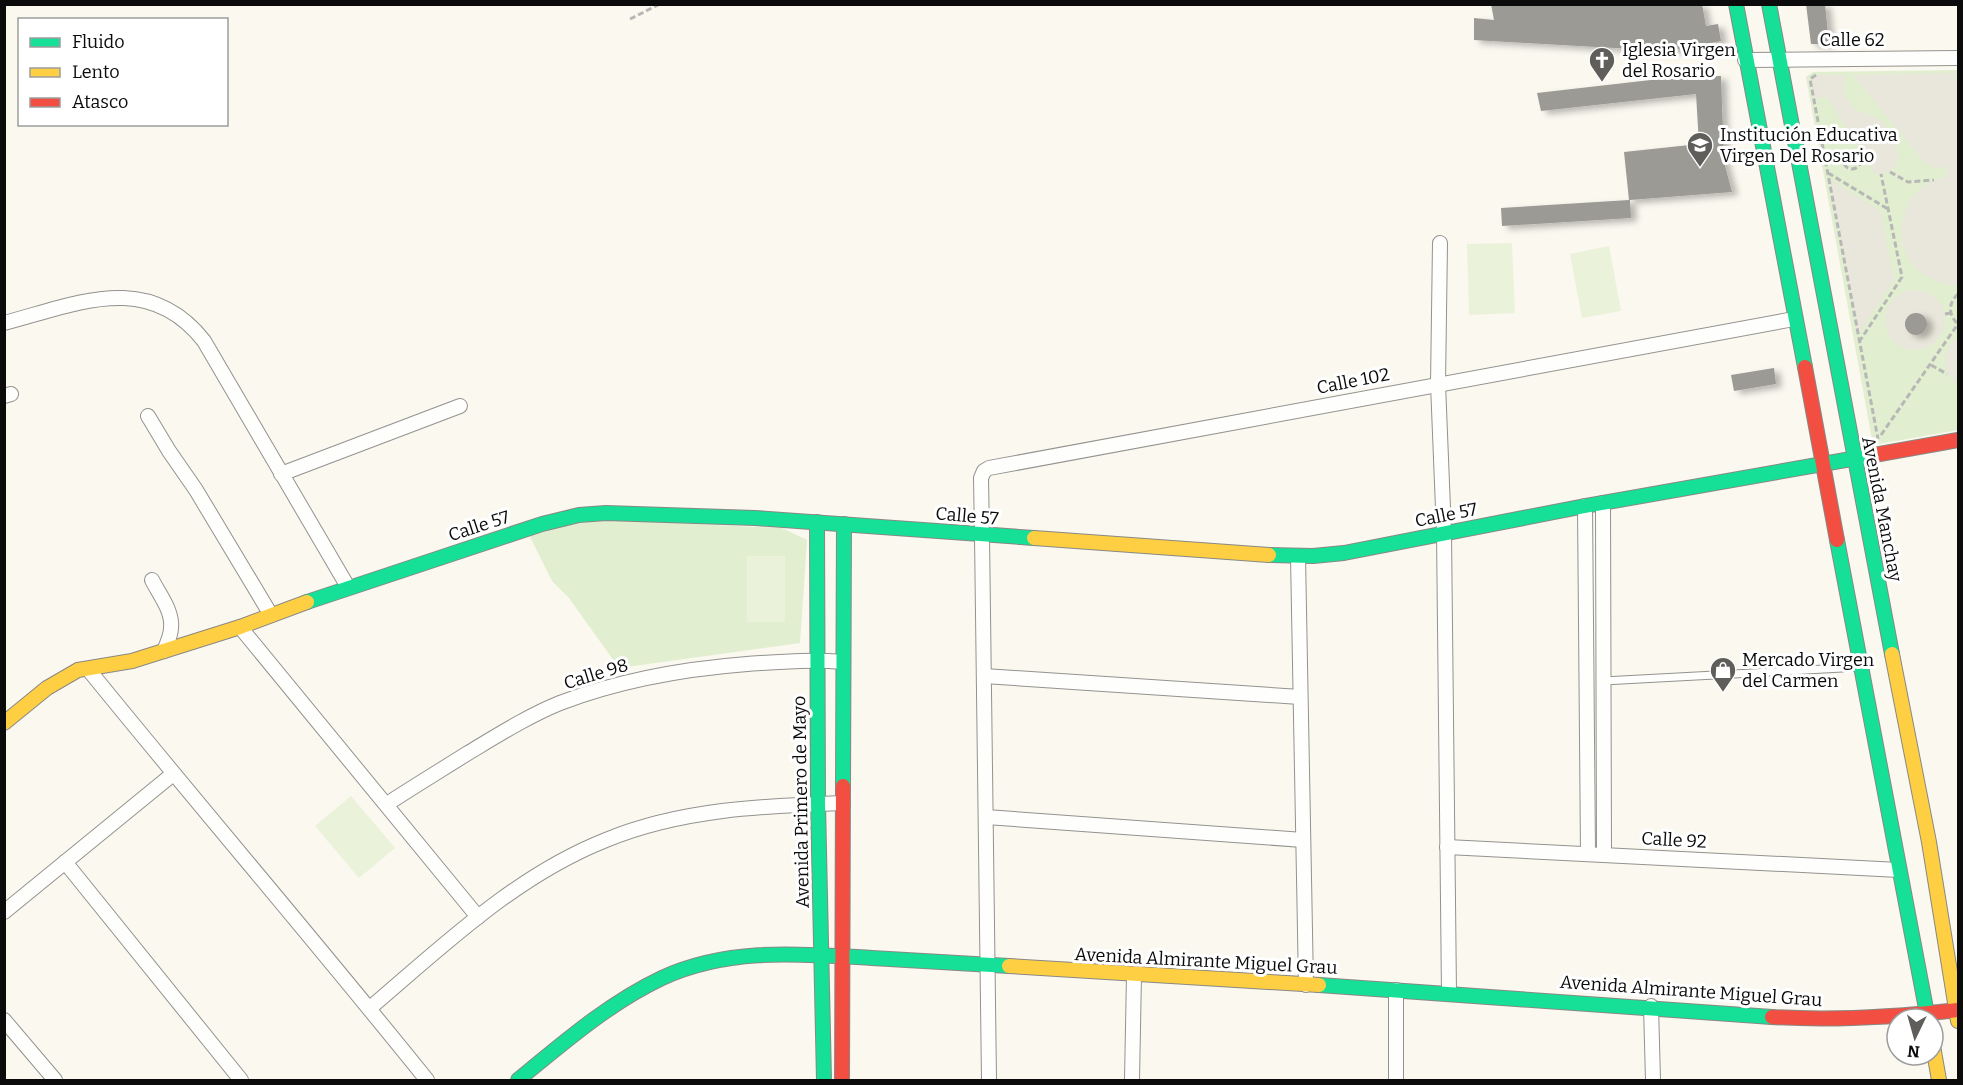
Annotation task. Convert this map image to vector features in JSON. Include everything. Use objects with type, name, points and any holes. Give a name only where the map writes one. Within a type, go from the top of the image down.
[{"type":"street","points":[[1736,4],[1926,1007]]},
{"type":"street","name":"Avenida Manchay","points":[[1769,4],[1854,460],[1929,842],[1958,1014]]},
{"type":"street","name":"Calle 62","points":[[1745,60],[1959,58]]},
{"type":"street","points":[[1440,243],[1438,384],[1444,533],[1449,993]]},
{"type":"street","points":[[4,323],[93,300],[115,297],[140,299],[170,310],[186,320],[204,341],[348,587]]},
{"type":"street","name":"Calle 102","points":[[989,1080],[981,478],[984,471],[989,468],[1794,319]]},
{"type":"street","points":[[281,474],[460,406]]},
{"type":"street","points":[[148,416],[196,490],[271,615]]},
{"type":"street","name":"Calle 57","points":[[4,723],[60,678],[78,670],[117,665],[164,651],[240,627],[348,587],[542,524],[579,515],[649,514],[817,522],[982,536],[1298,556],[1344,553],[1585,506],[1959,440]]},
{"type":"street","points":[[1603,503],[1604,855]]},
{"type":"street","points":[[1585,506],[1588,854]]},
{"type":"street","name":"Avenida Primero de Mayo","points":[[817,522],[818,804],[824,1080]]},
{"type":"street","points":[[842,1080],[844,524]]},
{"type":"street","points":[[1298,556],[1306,985]]},
{"type":"street","points":[[152,580],[169,611],[171,621],[172,627],[164,651]]},
{"type":"street","points":[[240,627],[478,917]]},
{"type":"street","name":"Calle 98","points":[[387,804],[515,725],[584,695],[637,680],[692,670],[818,659],[843,662]]},
{"type":"street","points":[[88,669],[172,774],[370,1008],[427,1080]]},
{"type":"street","points":[[984,676],[1300,696]]},
{"type":"street","points":[[4,912],[172,774]]},
{"type":"street","points":[[370,1008],[478,917],[520,886],[605,840],[683,817],[743,807],[843,803]]},
{"type":"street","points":[[986,818],[1303,840]]},
{"type":"street","name":"Calle 92","points":[[1447,847],[1899,870]]},
{"type":"street","points":[[65,862],[241,1080]]},
{"type":"street","name":"Avenida Almirante Miguel Grau","points":[[518,1080],[610,1007],[644,987],[678,971],[720,959],[742,956],[842,956],[1651,1006],[1805,1019],[1885,1018]]},
{"type":"street","points":[[1132,1080],[1134,975]]},
{"type":"street","points":[[1396,990],[1396,1080]]},
{"type":"street","points":[[1651,1006],[1653,1080]]},
{"type":"street","points":[[4,1020],[55,1080]]},
{"type":"lane","points":[[1603,681],[1860,667]]},
{"type":"path","points":[[630,19],[660,4]]},
{"type":"path","points":[[1825,75],[1815,75],[1810,79],[1878,440]]},
{"type":"path","points":[[1854,151],[1861,154],[1861,163],[1857,168],[1851,169],[1844,165],[1844,156],[1848,152],[1854,151]]},
{"type":"path","points":[[1828,172],[1888,209]]},
{"type":"path","points":[[1890,172],[1908,182],[1934,180]]},
{"type":"path","points":[[1859,342],[1902,278],[1881,174]]},
{"type":"path","points":[[1878,440],[1959,324],[1953,319],[1951,313],[1953,299],[1959,294]]},
{"type":"path","points":[[1945,314],[1951,313]]},
{"type":"path","points":[[1932,365],[1947,374]]},
{"type":"path","points":[[1870,442],[1888,438]]},
{"type":"green space","points":[[1958,70],[1958,430],[1873,445],[1806,77],[1813,72]]},
{"type":"green space","points":[[1512,243],[1515,313],[1469,315],[1467,244]]},
{"type":"green space","points":[[1609,246],[1621,311],[1582,318],[1570,254]]},
{"type":"green space","points":[[604,520],[782,528],[807,540],[800,643],[619,668],[569,598],[552,581],[530,537],[540,529]]},
{"type":"green space","points":[[747,556],[785,556],[785,622],[747,622]]},
{"type":"green space","points":[[351,796],[395,848],[359,878],[315,826]]},
{"type":"shaded area","points":[[1958,73],[1958,285],[1949,285],[1920,272],[1910,260],[1903,246],[1901,230],[1910,200],[1921,188],[1934,180],[1948,176],[1945,166],[1937,168],[1927,165],[1853,75]]},
{"type":"shaded area","points":[[1816,75],[1844,75],[1843,85],[1846,97],[1854,109],[1881,120],[1889,130],[1898,152],[1897,164],[1890,172],[1876,175],[1827,97],[1814,99],[1810,79]]},
{"type":"shaded area","points":[[1829,179],[1880,211],[1894,280],[1858,335]]},
{"type":"shaded area","points":[[1915,290],[1932,295],[1940,303],[1945,320],[1940,337],[1932,345],[1915,350],[1898,345],[1890,337],[1885,320],[1890,303],[1898,295]]},
{"type":"shaded area","points":[[1958,337],[1958,387],[1947,374],[1945,355],[1949,345]]},
{"type":"building","points":[[1491,4],[1702,4],[1706,26],[1718,24],[1721,41],[1668,51],[1474,40],[1474,18],[1494,20]]},
{"type":"building","points":[[1806,4],[1825,4],[1829,44],[1811,44]]},
{"type":"building","points":[[1721,76],[1724,162],[1732,192],[1630,200],[1631,218],[1502,226],[1501,208],[1629,200],[1624,152],[1699,144],[1696,94],[1541,111],[1537,93],[1677,77]]},
{"type":"building","points":[[1916,313],[1926,320],[1927,324],[1920,334],[1916,335],[1906,328],[1905,324],[1912,314]]},
{"type":"building","points":[[1774,368],[1776,384],[1734,391],[1731,375]]},
{"type":"traffic: fast","points":[[1736,4],[1805,367]]},
{"type":"traffic: fast","points":[[1769,4],[1892,654]]},
{"type":"traffic: fast","points":[[1269,555],[1313,556],[1344,553],[1585,506],[1874,455]]},
{"type":"traffic: fast","points":[[307,602],[542,524],[579,515],[606,513],[755,518],[1034,538]]},
{"type":"traffic: fast","points":[[817,522],[818,804],[824,1080]]},
{"type":"traffic: fast","points":[[843,786],[844,524]]},
{"type":"traffic: fast","points":[[1837,540],[1926,1007]]},
{"type":"traffic: fast","points":[[518,1080],[587,1024],[623,999],[662,978],[713,961],[792,954],[1009,966]]},
{"type":"traffic: fast","points":[[1319,985],[1772,1017]]},
{"type":"traffic: slow","points":[[1034,538],[1269,555]]},
{"type":"traffic: slow","points":[[4,723],[47,688],[78,670],[132,661],[240,627],[307,602]]},
{"type":"traffic: slow","points":[[1892,654],[1929,842],[1958,1021]]},
{"type":"traffic: slow","points":[[1009,966],[1319,985]]},
{"type":"traffic: slow","points":[[1937,1067],[1939,1080]]},
{"type":"traffic: jam","points":[[1805,367],[1837,540]]},
{"type":"traffic: jam","points":[[1874,455],[1958,440]]},
{"type":"traffic: jam","points":[[842,1080],[843,786]]},
{"type":"traffic: jam","points":[[1772,1017],[1865,1018],[1958,1010]]},
{"type":"place","name":"Iglesia Virgen del Rosario","points":[[1602,83]]},
{"type":"place","name":"Institución Educativa Virgen Del Rosario","points":[[1700,168]]},
{"type":"place","name":"Mercado Virgen del Carmen","points":[[1723,693]]}]
